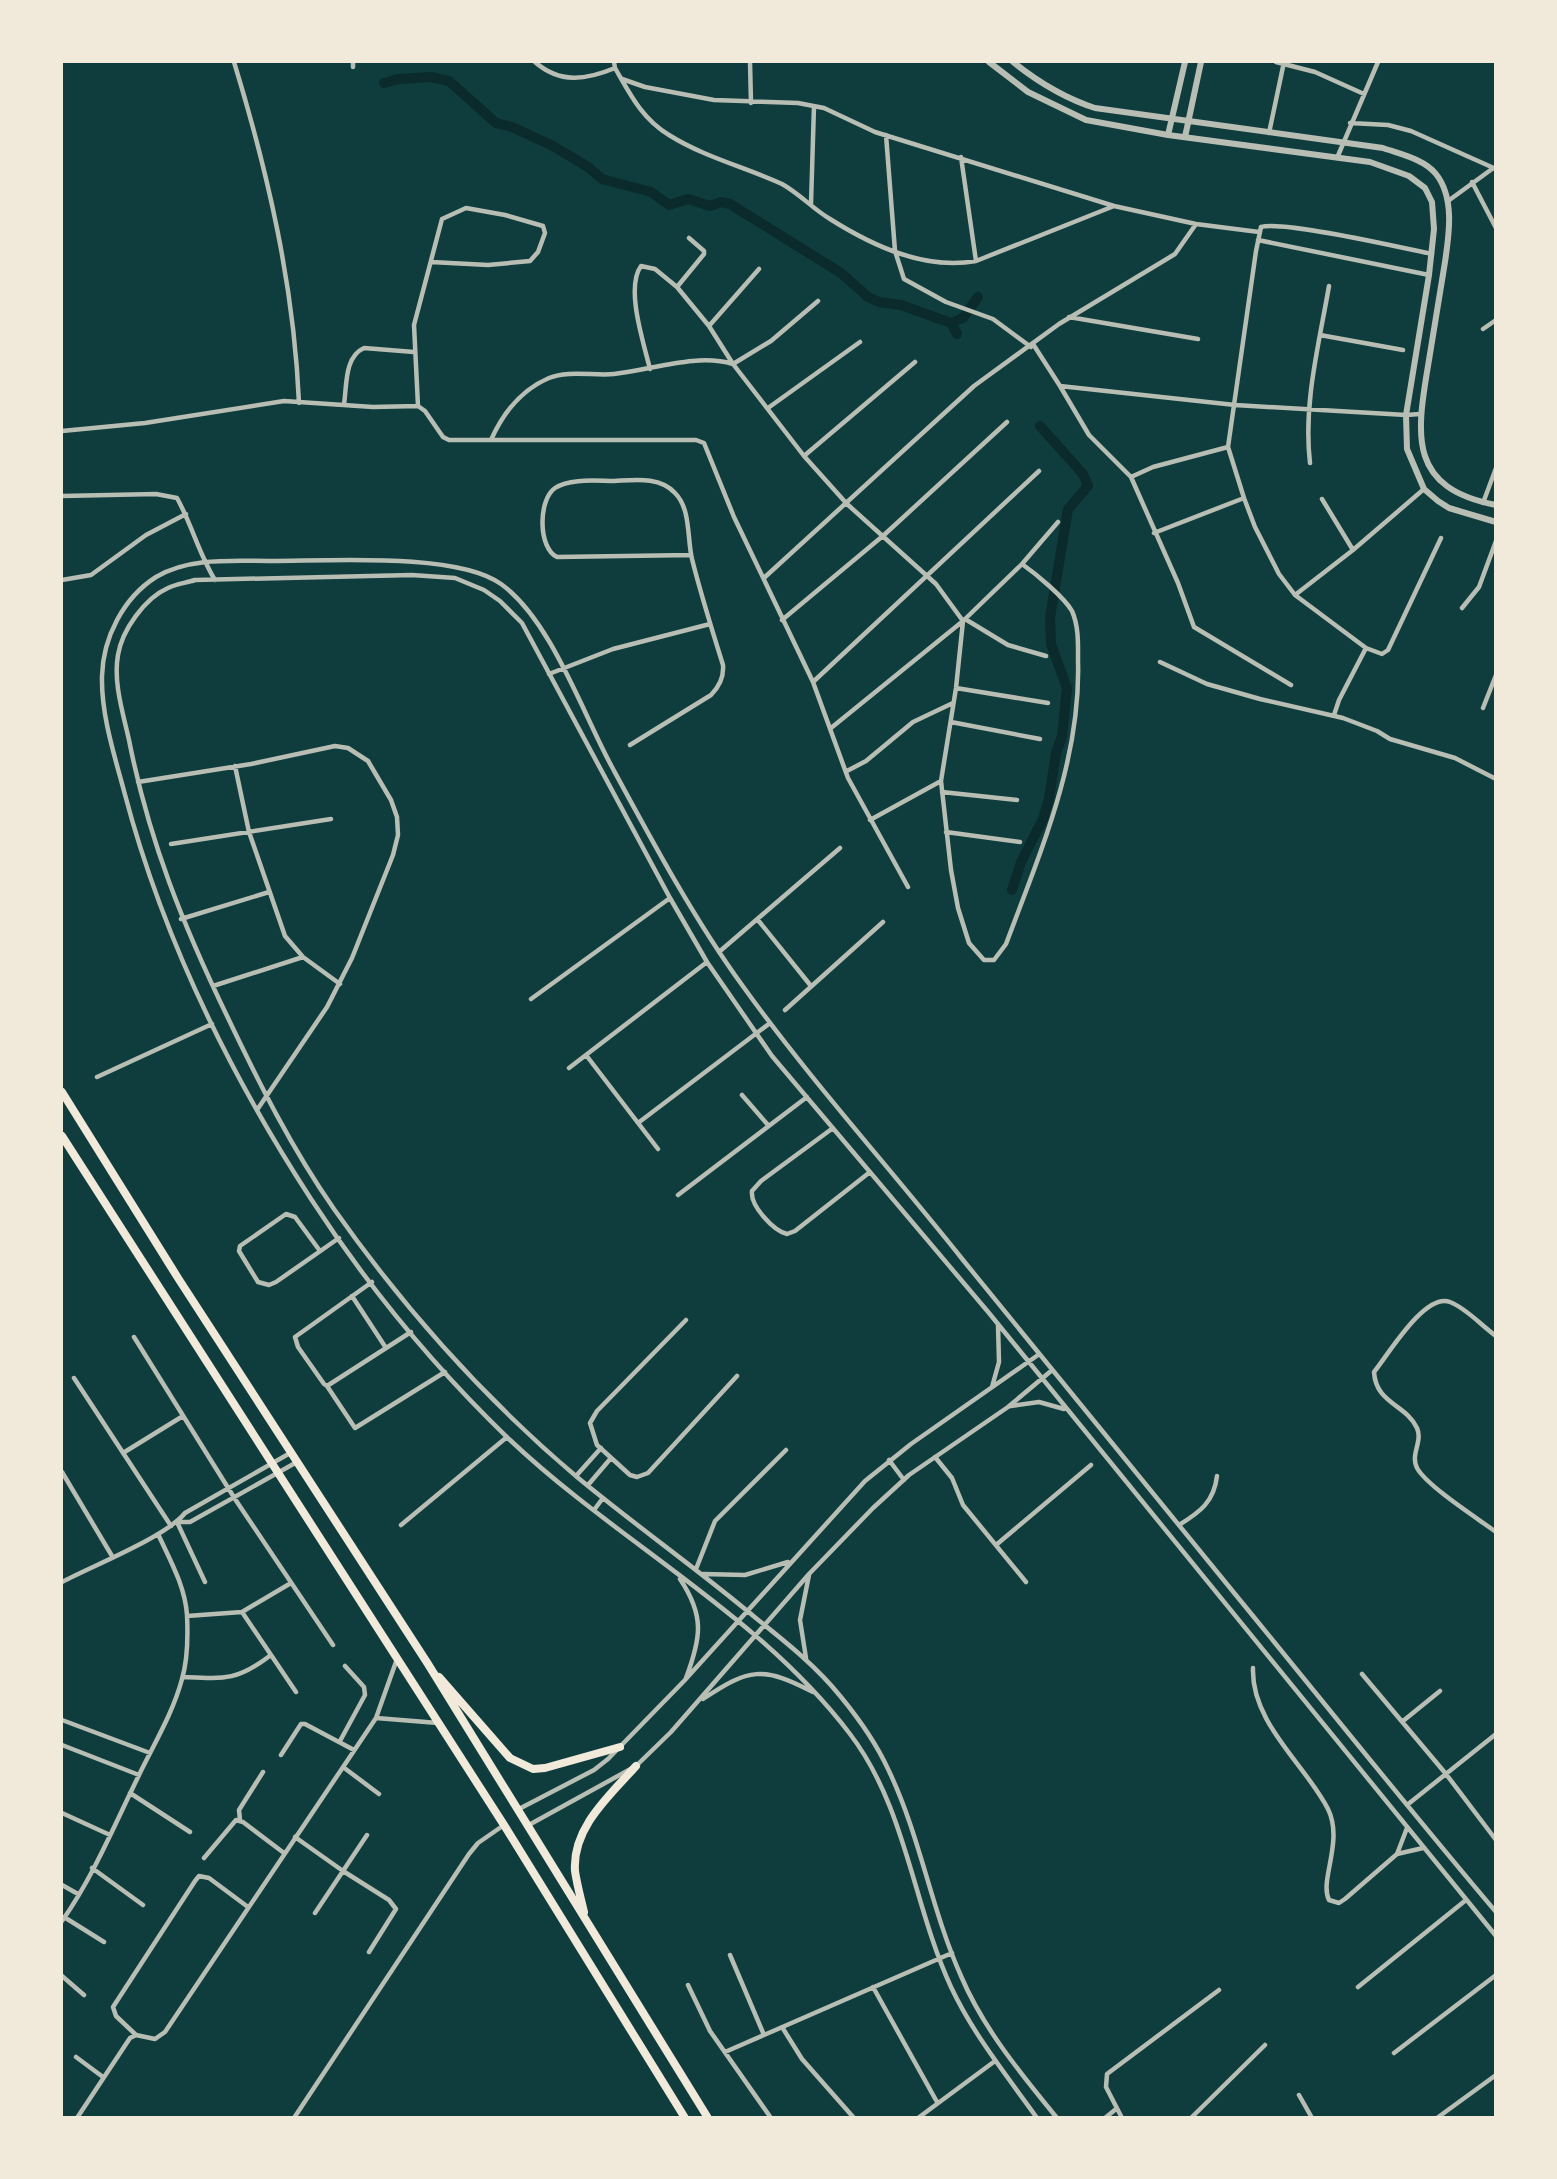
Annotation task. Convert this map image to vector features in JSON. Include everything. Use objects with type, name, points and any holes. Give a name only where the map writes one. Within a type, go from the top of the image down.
[{"type":"main road","points":[[62,1092],[178,1278],[428,1664],[708,2118]]},
{"type":"main road","points":[[62,1136],[504,1825],[685,2118]]},
{"type":"main road","points":[[428,1664],[510,1758],[526,1766],[546,1768],[620,1747]]},
{"type":"main road","points":[[585,1919],[575,1872],[578,1840],[592,1816],[636,1766]]},
{"type":"street","points":[[234,62],[281,239],[294,317],[299,403]]},
{"type":"street","points":[[535,62],[543,69],[564,78],[580,79],[615,68]]},
{"type":"street","points":[[614,62],[615,68],[641,113],[668,135],[782,185],[828,218],[895,251],[926,262],[954,264],[976,261],[1114,206]]},
{"type":"street","points":[[750,62],[751,103]]},
{"type":"street","points":[[989,62],[1028,92],[1071,115],[1086,120],[1168,135],[1370,162],[1409,176],[1425,188],[1432,202],[1434,216],[1432,254],[1406,416],[1407,449],[1424,489],[1449,508],[1496,522]]},
{"type":"street","points":[[1013,62],[1035,79],[1078,102],[1095,108],[1186,123],[1383,148],[1426,165],[1436,174],[1448,201],[1449,238],[1420,414],[1422,450],[1432,471],[1448,488],[1483,503],[1496,505]]},
{"type":"street","points":[[1168,135],[1185,62]]},
{"type":"street","points":[[1185,137],[1186,123],[1201,62]]},
{"type":"street","points":[[1276,62],[1284,62],[1315,72],[1364,94]]},
{"type":"street","points":[[1269,134],[1284,62]]},
{"type":"street","points":[[1337,158],[1341,144],[1378,62]]},
{"type":"street","points":[[622,79],[679,95],[751,103],[798,103],[824,108],[851,123],[886,135],[961,156],[1114,206],[1196,224],[1259,232]]},
{"type":"street","points":[[811,204],[814,106]]},
{"type":"street","points":[[1350,123],[1388,125],[1411,131],[1494,169]]},
{"type":"street","points":[[886,135],[895,251],[907,282],[946,302],[993,319],[1032,346],[1060,386],[1089,435],[1131,477],[1154,534],[1178,583],[1194,627],[1291,685]]},
{"type":"street","points":[[961,156],[976,261]]},
{"type":"street","points":[[1448,201],[1472,182],[1494,169]]},
{"type":"street","points":[[1472,182],[1496,228]]},
{"type":"street","points":[[418,406],[414,325],[417,304],[442,219],[466,208],[526,220],[543,226],[545,233],[538,252],[530,261],[488,265],[431,262]]},
{"type":"street","points":[[765,577],[974,386],[1069,317],[1175,254],[1196,224]]},
{"type":"street","points":[[1432,254],[1294,228],[1267,225],[1259,232],[1228,447],[1244,498],[1260,536],[1295,595],[1366,648],[1382,654],[1388,650],[1441,538]]},
{"type":"street","points":[[677,287],[704,254],[688,238]]},
{"type":"street","points":[[1258,240],[1430,275]]},
{"type":"street","points":[[650,369],[635,302],[637,272],[641,266],[646,266],[677,287],[710,327],[733,364],[804,456],[847,504],[928,575],[944,592],[964,620],[1012,647],[1046,656]]},
{"type":"street","points":[[710,327],[759,269]]},
{"type":"street","points":[[1310,463],[1307,437],[1309,408],[1329,286]]},
{"type":"street","points":[[491,440],[510,407],[522,395],[549,378],[613,375],[699,361],[717,360],[733,364],[771,341],[818,301]]},
{"type":"street","points":[[1069,317],[1198,339]]},
{"type":"street","points":[[1483,329],[1496,320]]},
{"type":"street","points":[[1320,335],[1403,350]]},
{"type":"street","points":[[768,408],[860,342]]},
{"type":"street","points":[[344,404],[350,362],[356,351],[364,348],[414,352]]},
{"type":"street","points":[[804,456],[915,362]]},
{"type":"street","points":[[1060,386],[1234,405],[1406,416],[1420,414]]},
{"type":"street","points":[[62,430],[145,423],[284,401],[418,406],[425,411],[443,437],[449,440],[700,441],[707,446],[727,501],[813,682],[847,771],[870,820],[908,887]]},
{"type":"street","points":[[782,620],[884,535],[1007,422]]},
{"type":"street","points":[[1131,477],[1153,467],[1228,447]]},
{"type":"street","points":[[1483,503],[1496,468]]},
{"type":"street","points":[[813,682],[1039,471]]},
{"type":"street","points":[[630,745],[717,689],[724,674],[691,555],[680,498],[670,488],[656,482],[569,483],[554,489],[543,505],[547,548],[556,558],[691,555]]},
{"type":"street","points":[[1295,595],[1353,550],[1424,489]]},
{"type":"street","points":[[62,496],[156,494],[177,498],[186,514],[204,562],[215,580]]},
{"type":"street","points":[[1154,534],[1244,498]]},
{"type":"street","points":[[1322,499],[1353,550]]},
{"type":"street","points":[[62,580],[91,575],[146,535],[186,514]]},
{"type":"street","points":[[831,728],[964,620],[1022,564],[1058,522]]},
{"type":"street","points":[[1462,608],[1469,603],[1479,587],[1496,540]]},
{"type":"street","points":[[1037,2118],[995,2061],[960,2005],[940,1958],[891,1809],[862,1750],[817,1694],[790,1665],[594,1510],[507,1437],[445,1372],[372,1282],[314,1204],[257,1110],[170,936],[142,861],[113,748],[101,684],[105,648],[112,627],[136,592],[153,579],[174,568],[204,562],[385,562],[449,565],[477,570],[510,590],[533,614],[610,763],[719,952],[770,1023],[1051,1371],[1426,1830],[1496,1912]]},
{"type":"street","points":[[964,620],[941,781],[946,832],[958,908],[969,943],[984,960],[994,960],[1006,944],[1039,857],[1059,795],[1070,751],[1079,677],[1078,632],[1071,611],[1048,586],[1022,564]]},
{"type":"street","points":[[1057,2118],[986,2023],[961,1976],[888,1768],[841,1696],[806,1659],[703,1574],[576,1476],[500,1407],[390,1281],[334,1208],[297,1150],[213,987],[181,919],[157,855],[138,782],[120,698],[117,657],[130,626],[153,596],[178,585],[215,580],[412,575],[455,579],[484,590],[500,601],[522,623],[669,898],[707,962],[756,1033],[998,1325],[1064,1410],[1496,1936]]},
{"type":"street","points":[[549,674],[613,649],[710,624]]},
{"type":"street","points":[[1334,715],[1366,648]]},
{"type":"street","points":[[1161,662],[1207,684],[1292,708],[1334,715],[1377,731],[1390,739],[1455,758],[1496,779]]},
{"type":"street","points":[[1483,708],[1496,675]]},
{"type":"street","points":[[956,688],[1048,704]]},
{"type":"street","points":[[847,771],[866,761],[914,722],[953,703]]},
{"type":"street","points":[[951,722],[1040,739]]},
{"type":"street","points":[[138,782],[335,746],[348,747],[368,761],[391,800],[397,817],[398,835],[393,855],[340,984],[308,1038],[257,1110]]},
{"type":"street","points":[[235,766],[249,832],[285,936],[303,957],[340,984]]},
{"type":"street","points":[[870,820],[941,781]]},
{"type":"street","points":[[942,792],[1017,800]]},
{"type":"street","points":[[171,844],[331,819]]},
{"type":"street","points":[[946,832],[1020,842]]},
{"type":"street","points":[[719,952],[840,848]]},
{"type":"street","points":[[181,919],[269,892]]},
{"type":"street","points":[[531,999],[669,898]]},
{"type":"street","points":[[758,920],[811,987]]},
{"type":"street","points":[[785,1010],[883,922]]},
{"type":"street","points":[[213,987],[303,957]]},
{"type":"street","points":[[569,1068],[707,962]]},
{"type":"street","points":[[638,1123],[770,1023]]},
{"type":"street","points":[[97,1077],[212,1024]]},
{"type":"street","points":[[586,1055],[658,1149]]},
{"type":"street","points":[[742,1095],[768,1125]]},
{"type":"street","points":[[678,1195],[807,1097]]},
{"type":"street","points":[[833,1128],[761,1181],[752,1191],[752,1200],[775,1228],[788,1234],[795,1231],[870,1172]]},
{"type":"street","points":[[320,1251],[295,1217],[286,1214],[240,1246],[239,1251],[258,1282],[269,1285],[320,1251],[339,1238]]},
{"type":"street","points":[[372,1282],[295,1337],[298,1347],[355,1428],[445,1372]]},
{"type":"street","points":[[352,1296],[386,1348]]},
{"type":"street","points":[[1496,1336],[1449,1301],[1436,1302],[1422,1311],[1374,1372],[1375,1385],[1382,1395],[1417,1428],[1420,1440],[1414,1455],[1417,1468],[1428,1480],[1496,1532]]},
{"type":"street","points":[[686,1320],[597,1411],[590,1423],[592,1434],[601,1448],[630,1475],[636,1477],[648,1473],[737,1376]]},
{"type":"street","points":[[992,1389],[999,1362],[998,1325]]},
{"type":"street","points":[[327,1386],[411,1332]]},
{"type":"street","points":[[134,1337],[228,1488],[333,1645]]},
{"type":"street","points":[[517,1810],[594,1770],[620,1747],[684,1681],[790,1561],[865,1481],[889,1460],[1038,1355]]},
{"type":"street","points":[[527,1826],[636,1766],[696,1704],[809,1574],[904,1480],[1008,1407],[1051,1371]]},
{"type":"street","points":[[74,1378],[171,1526]]},
{"type":"street","points":[[1008,1407],[1039,1402],[1064,1410]]},
{"type":"street","points":[[123,1453],[183,1416]]},
{"type":"street","points":[[401,1524],[507,1437]]},
{"type":"street","points":[[576,1476],[601,1448]]},
{"type":"street","points":[[696,1569],[715,1521],[786,1450]]},
{"type":"street","points":[[62,1582],[158,1534],[177,1522],[184,1513],[292,1452]]},
{"type":"street","points":[[935,1457],[952,1478],[963,1505],[1026,1582]]},
{"type":"street","points":[[588,1485],[611,1458]]},
{"type":"street","points":[[889,1460],[904,1480]]},
{"type":"street","points":[[177,1522],[190,1522],[297,1462]]},
{"type":"street","points":[[996,1545],[1091,1465]]},
{"type":"street","points":[[62,1472],[112,1556]]},
{"type":"street","points":[[1179,1525],[1200,1512],[1209,1502],[1217,1476]]},
{"type":"street","points":[[594,1510],[603,1498]]},
{"type":"street","points":[[177,1522],[206,1582]]},
{"type":"street","points":[[104,1942],[63,1919],[110,1835],[176,1701],[183,1677],[187,1645],[187,1616],[182,1588],[158,1534]]},
{"type":"street","points":[[703,1574],[745,1575],[790,1561]]},
{"type":"street","points":[[806,1659],[800,1620],[809,1574]]},
{"type":"street","points":[[679,1576],[690,1593],[700,1627],[697,1646],[684,1681]]},
{"type":"street","points":[[187,1616],[242,1612],[291,1583]]},
{"type":"street","points":[[242,1612],[296,1692]]},
{"type":"street","points":[[183,1677],[212,1679],[248,1673],[271,1655]]},
{"type":"street","points":[[248,1907],[209,1878],[199,1876],[112,2007],[116,2016],[135,2035],[149,2039],[162,2035],[376,1718],[397,1659]]},
{"type":"street","points":[[340,1741],[365,1695],[364,1687],[345,1666]]},
{"type":"street","points":[[1252,1668],[1254,1688],[1262,1707],[1280,1739],[1328,1810],[1334,1827],[1332,1862],[1326,1893],[1329,1900],[1339,1903],[1397,1854],[1423,1848]]},
{"type":"street","points":[[696,1704],[733,1681],[762,1673],[776,1674],[817,1694]]},
{"type":"street","points":[[1362,1674],[1403,1721],[1496,1839]]},
{"type":"street","points":[[1403,1721],[1440,1691]]},
{"type":"street","points":[[376,1718],[438,1723]]},
{"type":"street","points":[[62,1720],[150,1753]]},
{"type":"street","points":[[281,1755],[301,1724],[310,1725],[354,1750]]},
{"type":"street","points":[[1407,1805],[1496,1734]]},
{"type":"street","points":[[62,1745],[139,1775]]},
{"type":"street","points":[[342,1767],[379,1794]]},
{"type":"street","points":[[263,1772],[239,1810],[240,1820],[284,1853]]},
{"type":"street","points":[[130,1794],[190,1832]]},
{"type":"street","points":[[62,1813],[110,1835]]},
{"type":"street","points":[[204,1858],[236,1820],[240,1820]]},
{"type":"street","points":[[294,2118],[469,1854],[478,1843],[504,1825]]},
{"type":"street","points":[[1397,1854],[1407,1828]]},
{"type":"street","points":[[1415,1838],[1426,1830]]},
{"type":"street","points":[[315,1913],[367,1835]]},
{"type":"street","points":[[295,1836],[389,1900],[396,1909],[369,1952]]},
{"type":"street","points":[[92,1868],[143,1905]]},
{"type":"street","points":[[62,1884],[78,1894]]},
{"type":"street","points":[[1358,1987],[1466,1900]]},
{"type":"street","points":[[725,2052],[952,1953]]},
{"type":"street","points":[[730,1954],[764,2035]]},
{"type":"street","points":[[1394,2053],[1496,1975]]},
{"type":"street","points":[[62,1976],[84,1995]]},
{"type":"street","points":[[688,1985],[710,2031],[771,2118]]},
{"type":"street","points":[[873,1987],[937,2102]]},
{"type":"street","points":[[1122,2118],[1106,2087],[1107,2074],[1219,1990]]},
{"type":"street","points":[[782,2026],[802,2059],[854,2118]]},
{"type":"street","points":[[77,2118],[127,2041],[135,2035]]},
{"type":"street","points":[[1191,2118],[1265,2046]]},
{"type":"street","points":[[76,2057],[103,2077]]},
{"type":"street","points":[[918,2118],[995,2061]]},
{"type":"street","points":[[1437,2118],[1496,2075]]},
{"type":"street","points":[[1299,2096],[1312,2118]]},
{"type":"street","points":[[1105,2118],[1116,2109]]},
{"type":"waterway","points":[[384,83],[398,79],[431,77],[449,81],[496,123],[512,127],[553,146],[588,167],[602,179],[651,192],[669,205],[688,199],[710,206],[721,202],[730,204],[841,273],[868,297],[879,302],[901,305],[951,323]]},
{"type":"waterway","points":[[957,334],[951,323],[963,318],[978,297]]},
{"type":"waterway","points":[[1012,890],[1021,862],[1043,819],[1049,799],[1056,753],[1062,736],[1067,688],[1051,644],[1050,618],[1068,509],[1088,486],[1083,474],[1040,426]]}]
